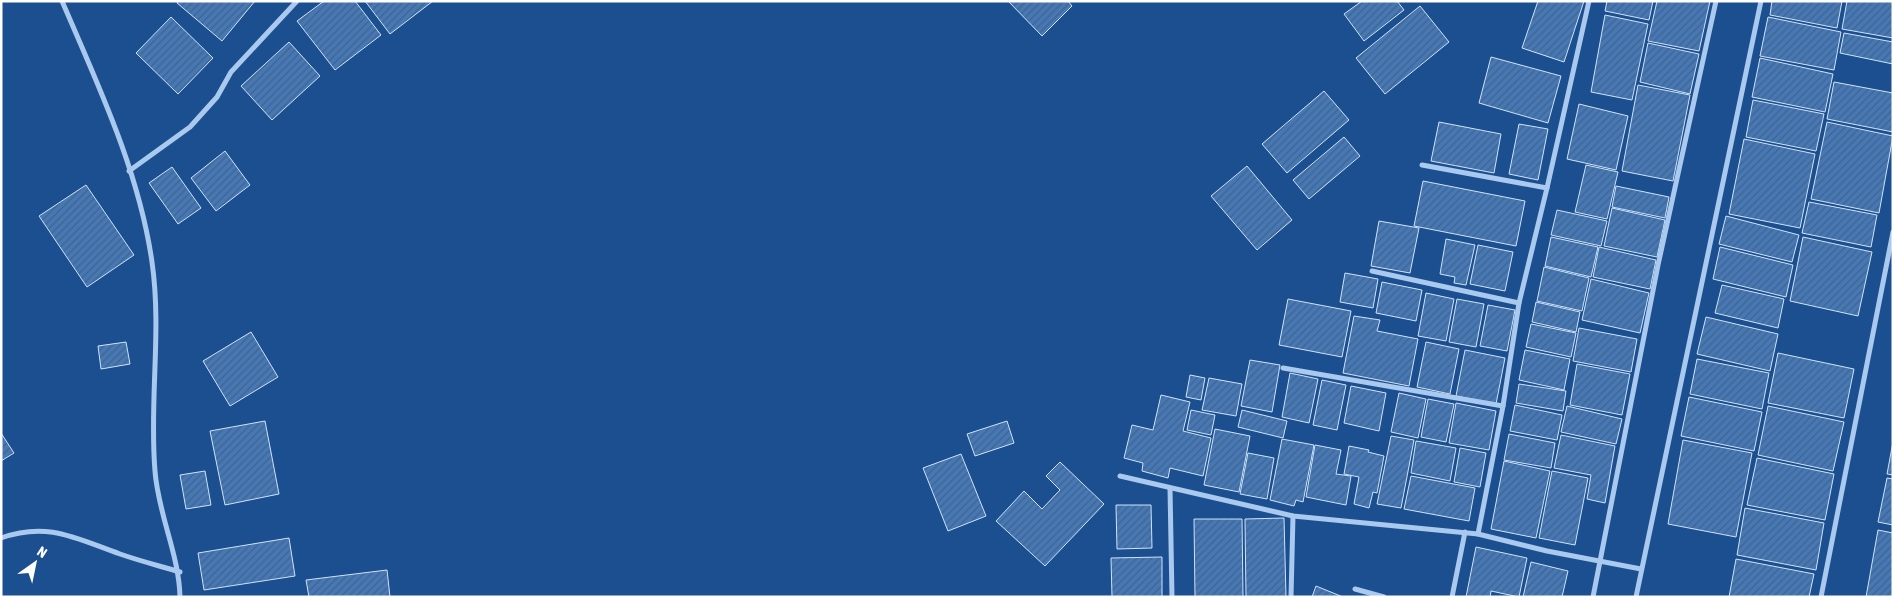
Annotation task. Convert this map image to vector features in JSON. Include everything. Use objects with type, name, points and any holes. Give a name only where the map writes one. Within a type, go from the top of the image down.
[{"type":"street","points":[[62,1],[100,89],[129,171],[152,262],[156,313],[153,406],[155,472],[168,533],[180,572],[180,597]]},
{"type":"street","points":[[129,171],[190,127],[217,98],[231,72],[297,1]]},
{"type":"street","points":[[1478,534],[1503,406],[1518,303],[1547,188],[1589,1]]},
{"type":"street","points":[[1593,597],[1658,265],[1716,1]]},
{"type":"street","points":[[1636,597],[1761,1]]},
{"type":"street","points":[[1422,165],[1547,188]]},
{"type":"street","points":[[1820,597],[1893,232]]},
{"type":"street","points":[[1372,271],[1518,303]]},
{"type":"street","points":[[1283,368],[1503,406]]},
{"type":"street","points":[[1120,476],[1293,516],[1465,532],[1547,551],[1641,569]]},
{"type":"street","points":[[1170,488],[1172,597]]},
{"type":"street","points":[[1291,597],[1293,516]]},
{"type":"street","points":[[1,538],[21,531],[65,533],[121,554],[180,572]]},
{"type":"street","points":[[1452,597],[1465,532]]},
{"type":"street","points":[[1355,589],[1384,597]]},
{"type":"building","points":[[178,1],[255,1],[222,41],[177,3]]},
{"type":"building","points":[[324,1],[355,1],[381,35],[335,70],[297,21]]},
{"type":"building","points":[[365,1],[433,1],[390,34]]},
{"type":"building","points":[[1008,1],[1068,1],[1072,6],[1042,36]]},
{"type":"building","points":[[1362,1],[1397,1],[1404,10],[1364,41],[1344,14]]},
{"type":"building","points":[[1538,1],[1584,1],[1564,62],[1522,48]]},
{"type":"building","points":[[1607,1],[1653,1],[1649,20],[1605,11]]},
{"type":"building","points":[[1657,1],[1710,1],[1699,51],[1648,41]]},
{"type":"building","points":[[1772,1],[1842,1],[1837,28],[1770,15]]},
{"type":"building","points":[[1847,1],[1893,1],[1893,38],[1842,29]]},
{"type":"building","points":[[1420,6],[1449,42],[1385,94],[1356,58]]},
{"type":"building","points":[[1605,15],[1648,24],[1632,100],[1591,92]]},
{"type":"building","points":[[171,17],[213,58],[178,94],[136,53]]},
{"type":"building","points":[[1768,17],[1841,32],[1834,70],[1760,56]]},
{"type":"building","points":[[1844,33],[1893,42],[1893,64],[1840,53]]},
{"type":"building","points":[[289,42],[320,76],[272,120],[241,86]]},
{"type":"building","points":[[1648,43],[1699,54],[1690,94],[1640,82]]},
{"type":"building","points":[[1491,57],[1561,76],[1548,123],[1479,103]]},
{"type":"building","points":[[1760,58],[1833,74],[1825,112],[1752,97]]},
{"type":"building","points":[[1834,82],[1893,93],[1893,132],[1827,119]]},
{"type":"building","points":[[1638,85],[1690,95],[1673,181],[1622,171]]},
{"type":"building","points":[[1324,91],[1349,120],[1287,173],[1262,144]]},
{"type":"building","points":[[1753,100],[1824,114],[1816,151],[1746,137]]},
{"type":"building","points":[[1579,104],[1628,116],[1616,170],[1567,159]]},
{"type":"building","points":[[1439,122],[1501,134],[1494,173],[1431,161]]},
{"type":"building","points":[[1827,122],[1893,136],[1879,213],[1811,199]]},
{"type":"building","points":[[1519,124],[1548,129],[1538,180],[1509,174]]},
{"type":"building","points":[[1344,137],[1360,156],[1309,199],[1293,180]]},
{"type":"building","points":[[1744,139],[1815,154],[1800,228],[1729,214]]},
{"type":"building","points":[[225,151],[250,185],[216,211],[191,178]]},
{"type":"building","points":[[1586,165],[1618,172],[1607,219],[1575,212]]},
{"type":"building","points":[[1247,166],[1292,220],[1257,250],[1211,196]]},
{"type":"building","points":[[172,167],[201,208],[178,224],[149,183]]},
{"type":"building","points":[[1423,181],[1525,201],[1516,246],[1414,226]]},
{"type":"building","points":[[86,185],[134,255],[87,287],[39,216]]},
{"type":"building","points":[[1616,186],[1669,197],[1665,218],[1612,207]]},
{"type":"building","points":[[1809,202],[1877,215],[1871,247],[1802,233]]},
{"type":"building","points":[[1612,208],[1665,220],[1657,257],[1604,246]]},
{"type":"building","points":[[1557,210],[1607,221],[1601,246],[1551,235]]},
{"type":"building","points":[[1726,216],[1799,235],[1792,262],[1719,244]]},
{"type":"building","points":[[1379,221],[1419,228],[1410,273],[1371,266]]},
{"type":"building","points":[[1551,237],[1598,247],[1591,277],[1545,266]]},
{"type":"building","points":[[1803,237],[1872,252],[1858,316],[1790,301]]},
{"type":"building","points":[[1446,239],[1475,245],[1466,285],[1454,283],[1455,277],[1440,274]]},
{"type":"building","points":[[1478,245],[1513,252],[1505,291],[1470,284]]},
{"type":"building","points":[[1599,247],[1656,260],[1650,289],[1593,277]]},
{"type":"building","points":[[1720,247],[1793,265],[1786,297],[1713,279]]},
{"type":"building","points":[[1544,267],[1589,278],[1582,311],[1537,301]]},
{"type":"building","points":[[1345,273],[1378,279],[1373,308],[1340,302]]},
{"type":"building","points":[[1591,279],[1649,293],[1640,333],[1582,320]]},
{"type":"building","points":[[1382,282],[1422,290],[1416,321],[1376,313]]},
{"type":"building","points":[[1722,285],[1784,299],[1778,328],[1715,313]]},
{"type":"building","points":[[1426,293],[1454,299],[1446,341],[1418,336]]},
{"type":"building","points":[[1288,299],[1351,311],[1342,357],[1279,345]]},
{"type":"building","points":[[1457,299],[1484,304],[1476,347],[1449,342]]},
{"type":"building","points":[[1536,302],[1580,312],[1576,332],[1532,322]]},
{"type":"building","points":[[1488,305],[1515,310],[1507,351],[1480,346]]},
{"type":"building","points":[[1354,316],[1380,320],[1377,331],[1418,339],[1409,386],[1343,373]]},
{"type":"building","points":[[1706,317],[1778,334],[1770,371],[1697,354]]},
{"type":"building","points":[[1531,324],[1576,333],[1571,357],[1526,347]]},
{"type":"building","points":[[1579,328],[1637,339],[1631,372],[1573,361]]},
{"type":"building","points":[[251,332],[278,377],[230,406],[203,361]]},
{"type":"building","points":[[126,342],[130,364],[101,369],[98,346]]},
{"type":"building","points":[[1426,342],[1459,349],[1450,394],[1417,387]]},
{"type":"building","points":[[1465,350],[1505,358],[1496,404],[1456,396]]},
{"type":"building","points":[[1525,350],[1570,359],[1564,390],[1519,380]]},
{"type":"building","points":[[1778,353],[1854,369],[1844,418],[1768,403]]},
{"type":"building","points":[[1697,359],[1769,373],[1762,409],[1690,394]]},
{"type":"building","points":[[1250,360],[1280,365],[1272,412],[1241,406]]},
{"type":"building","points":[[1577,364],[1630,374],[1622,415],[1570,405]]},
{"type":"building","points":[[1290,373],[1318,379],[1309,423],[1282,417]]},
{"type":"building","points":[[1190,375],[1205,378],[1201,400],[1186,397]]},
{"type":"building","points":[[1209,378],[1242,384],[1236,416],[1202,410]]},
{"type":"building","points":[[1322,380],[1346,385],[1337,430],[1313,425]]},
{"type":"building","points":[[1519,384],[1566,391],[1563,411],[1516,403]]},
{"type":"building","points":[[1351,386],[1386,393],[1379,431],[1344,423]]},
{"type":"building","points":[[1399,393],[1426,399],[1418,438],[1391,432]]},
{"type":"building","points":[[1161,395],[1190,402],[1183,431],[1211,438],[1203,476],[1170,468],[1168,478],[1142,471],[1143,463],[1124,458],[1132,425],[1153,430]]},
{"type":"building","points":[[1689,397],[1762,412],[1754,451],[1681,436]]},
{"type":"building","points":[[1428,399],[1454,404],[1446,442],[1421,437]]},
{"type":"building","points":[[1456,403],[1496,411],[1489,450],[1449,443]]},
{"type":"building","points":[[1515,405],[1562,415],[1557,440],[1510,431]]},
{"type":"building","points":[[1567,406],[1622,419],[1616,444],[1561,432]]},
{"type":"building","points":[[1768,406],[1844,422],[1833,471],[1758,455]]},
{"type":"building","points":[[1191,410],[1215,415],[1211,435],[1187,430]]},
{"type":"building","points":[[1242,410],[1287,421],[1283,438],[1238,427]]},
{"type":"building","points":[[265,421],[279,494],[225,505],[210,431]]},
{"type":"building","points":[[1007,421],[1014,443],[975,456],[967,434]]},
{"type":"building","points":[[1215,429],[1250,436],[1239,492],[1204,485]]},
{"type":"building","points":[[1,433],[14,453],[1,461]]},
{"type":"building","points":[[1509,434],[1555,443],[1551,468],[1504,460]]},
{"type":"building","points":[[1561,435],[1615,446],[1605,503],[1587,499],[1591,475],[1554,468]]},
{"type":"building","points":[[1391,436],[1414,440],[1401,508],[1377,504]]},
{"type":"building","points":[[1282,439],[1314,445],[1303,502],[1296,500],[1294,506],[1270,500]]},
{"type":"building","points":[[1683,440],[1752,453],[1736,537],[1668,524]]},
{"type":"building","points":[[1416,441],[1456,448],[1450,481],[1411,473]]},
{"type":"building","points":[[1893,442],[1893,475],[1887,474]]},
{"type":"building","points":[[1315,445],[1341,450],[1336,474],[1351,476],[1346,505],[1306,497]]},
{"type":"building","points":[[1349,446],[1369,450],[1368,452],[1384,456],[1377,493],[1373,492],[1369,508],[1354,504],[1359,477],[1344,474]]},
{"type":"building","points":[[1460,448],[1486,453],[1480,487],[1454,482]]},
{"type":"building","points":[[1248,453],[1274,458],[1267,499],[1240,494]]},
{"type":"building","points":[[961,454],[986,516],[948,531],[923,468]]},
{"type":"building","points":[[1757,458],[1834,474],[1825,520],[1747,505]]},
{"type":"building","points":[[1504,461],[1550,471],[1536,538],[1491,529]]},
{"type":"building","points":[[1060,462],[1104,504],[1045,566],[996,521],[1024,491],[1042,509],[1060,490],[1046,476]]},
{"type":"building","points":[[205,471],[211,505],[186,509],[180,475]]},
{"type":"building","points":[[1552,471],[1588,478],[1575,545],[1539,538]]},
{"type":"building","points":[[1411,476],[1475,488],[1469,521],[1404,509]]},
{"type":"building","points":[[1887,478],[1893,479],[1893,525],[1878,522]]},
{"type":"building","points":[[1116,505],[1151,505],[1152,548],[1117,549]]},
{"type":"building","points":[[1745,508],[1824,523],[1816,570],[1737,555]]},
{"type":"building","points":[[1284,518],[1286,597],[1246,597],[1245,519]]},
{"type":"building","points":[[1194,519],[1242,519],[1243,597],[1195,597]]},
{"type":"building","points":[[1878,530],[1893,533],[1893,597],[1866,597]]},
{"type":"building","points":[[289,538],[295,576],[204,590],[198,553]]},
{"type":"building","points":[[1476,547],[1527,558],[1519,597],[1491,591],[1490,597],[1466,597]]},
{"type":"building","points":[[1162,557],[1162,597],[1112,597],[1111,558]]},
{"type":"building","points":[[1736,559],[1814,574],[1809,597],[1729,597]]},
{"type":"building","points":[[1531,562],[1568,571],[1562,597],[1523,597]]},
{"type":"building","points":[[387,570],[390,597],[309,597],[306,580]]},
{"type":"building","points":[[1316,586],[1343,597],[1312,597]]}]
